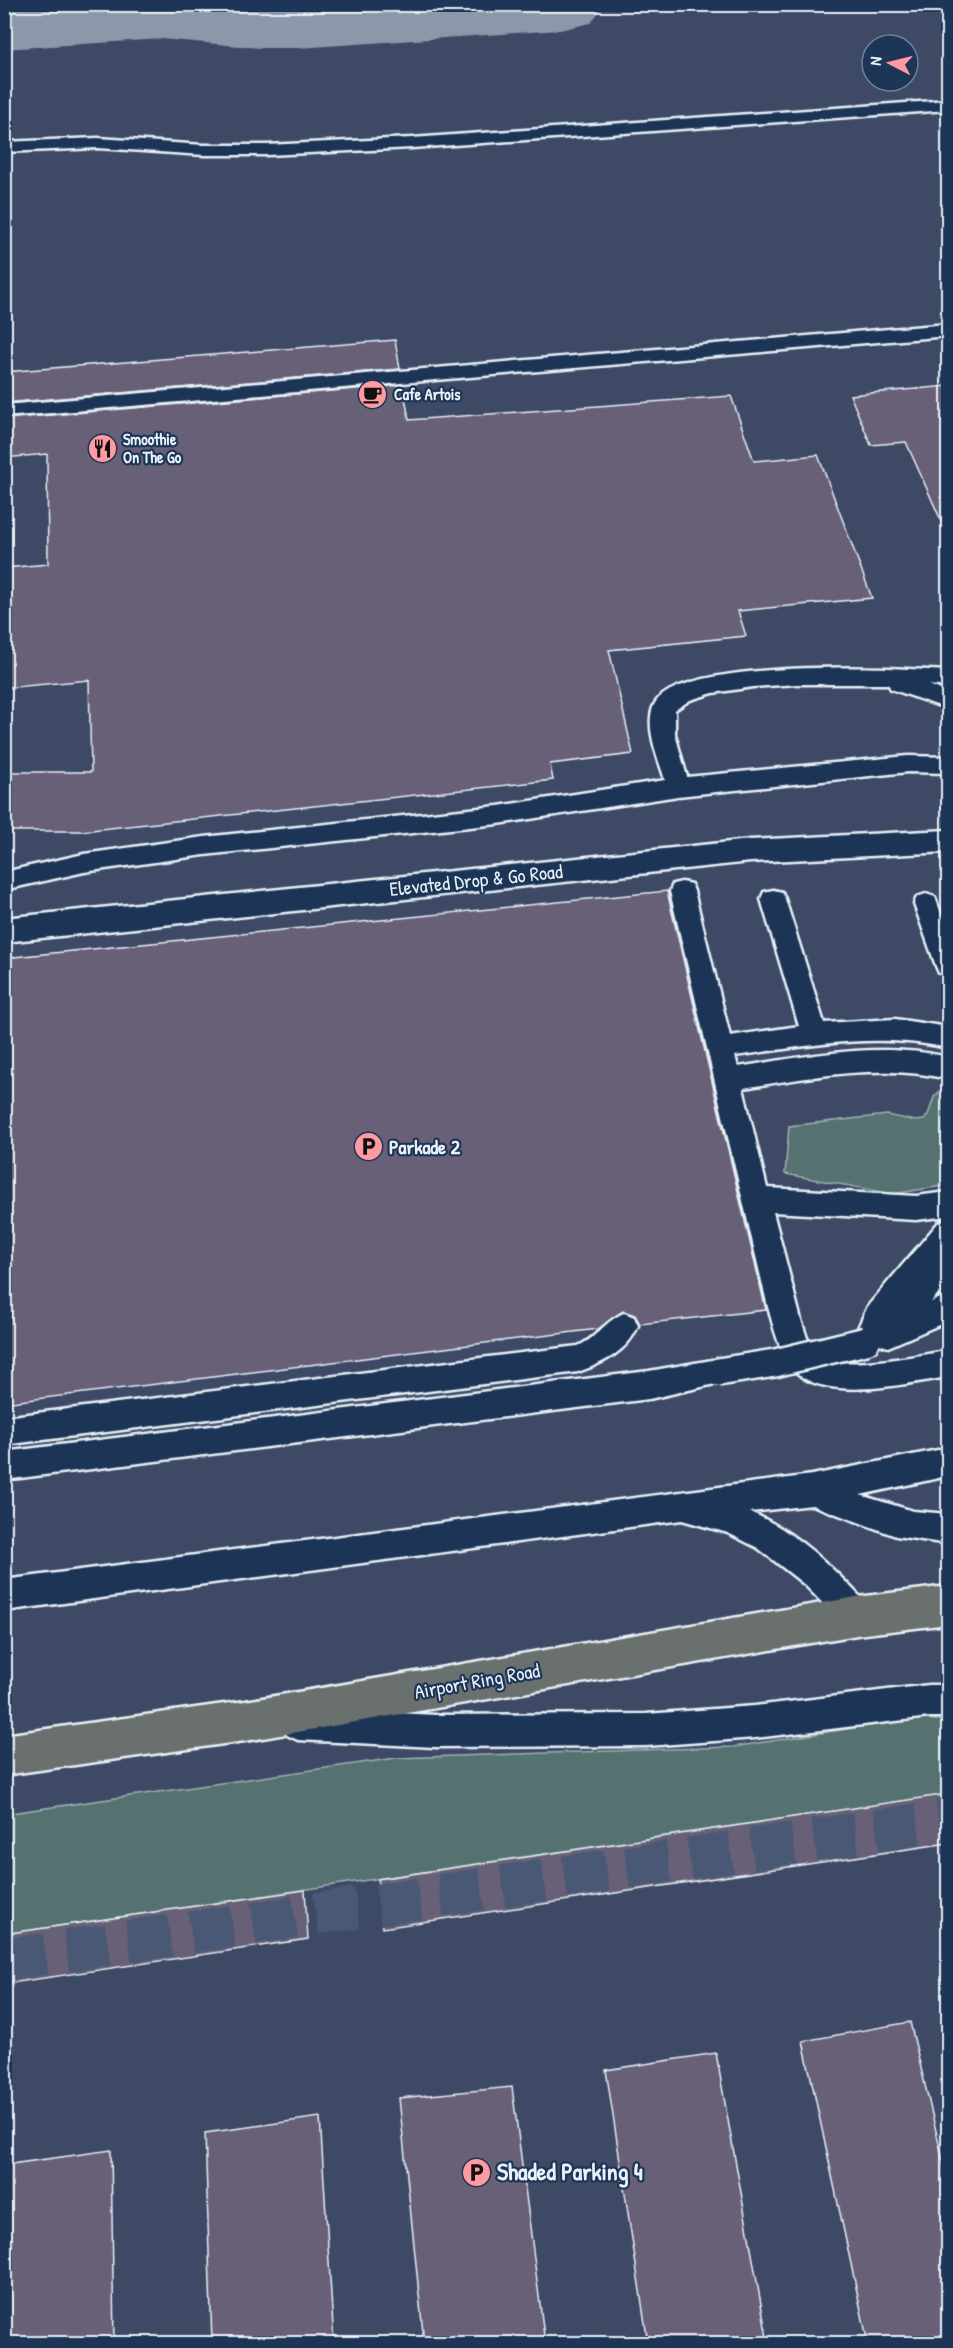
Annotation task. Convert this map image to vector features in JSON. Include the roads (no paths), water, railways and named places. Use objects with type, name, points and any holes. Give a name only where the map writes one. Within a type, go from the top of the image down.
[{"type":"main road","name":"Airport Ring Road","points":[[4,1755],[246,1721],[857,1616],[948,1605]]},
{"type":"street","name":"Elevated Drop & Go Road","points":[[4,930],[750,851],[948,840]]},
{"type":"lane","points":[[4,147],[98,143],[204,150],[267,150],[412,143],[948,105]]},
{"type":"lane","points":[[4,411],[948,330]]},
{"type":"lane","points":[[876,675],[948,701]]},
{"type":"lane","points":[[678,787],[662,720],[665,706],[676,696],[695,689],[753,679],[912,675],[948,679]]},
{"type":"lane","points":[[4,881],[84,863],[204,846],[498,816],[678,787],[908,764],[948,765]]},
{"type":"lane","points":[[682,891],[789,1329],[798,1347],[813,1369],[831,1374],[859,1375],[948,1364]]},
{"type":"lane","points":[[773,899],[815,1035]]},
{"type":"lane","points":[[926,904],[948,966]]},
{"type":"lane","points":[[720,1048],[815,1035],[905,1030],[931,1032],[948,1037]]},
{"type":"lane","points":[[728,1080],[839,1064],[888,1060],[914,1060],[948,1068]]},
{"type":"lane","points":[[756,1199],[916,1208],[948,1204]]},
{"type":"lane","points":[[877,1337],[878,1316],[948,1232]]},
{"type":"lane","points":[[877,1337],[948,1263]]},
{"type":"lane","points":[[919,1322],[948,1297]]},
{"type":"lane","points":[[4,1466],[649,1385],[775,1363],[877,1337],[919,1322],[948,1308]]},
{"type":"lane","points":[[4,1431],[578,1359],[597,1352],[624,1326]]},
{"type":"lane","points":[[4,1596],[812,1490],[948,1462]]},
{"type":"lane","points":[[812,1490],[900,1522],[948,1529]]},
{"type":"lane","points":[[677,1506],[734,1520],[782,1546],[820,1577],[857,1616]]},
{"type":"lane","points":[[246,1721],[435,1731],[646,1730],[755,1722],[929,1701],[948,1701]]},
{"type":"tunnel","points":[[4,1960],[948,1820]]},
{"type":"place","name":"Cafe Artois","points":[[373,394]]},
{"type":"place","name":"Smoothie On The Go","points":[[102,448]]},
{"type":"place","name":"Parkade 2","points":[[368,1147]]},
{"type":"place","name":"Shaded Parking 4","points":[[476,2172]]}]
